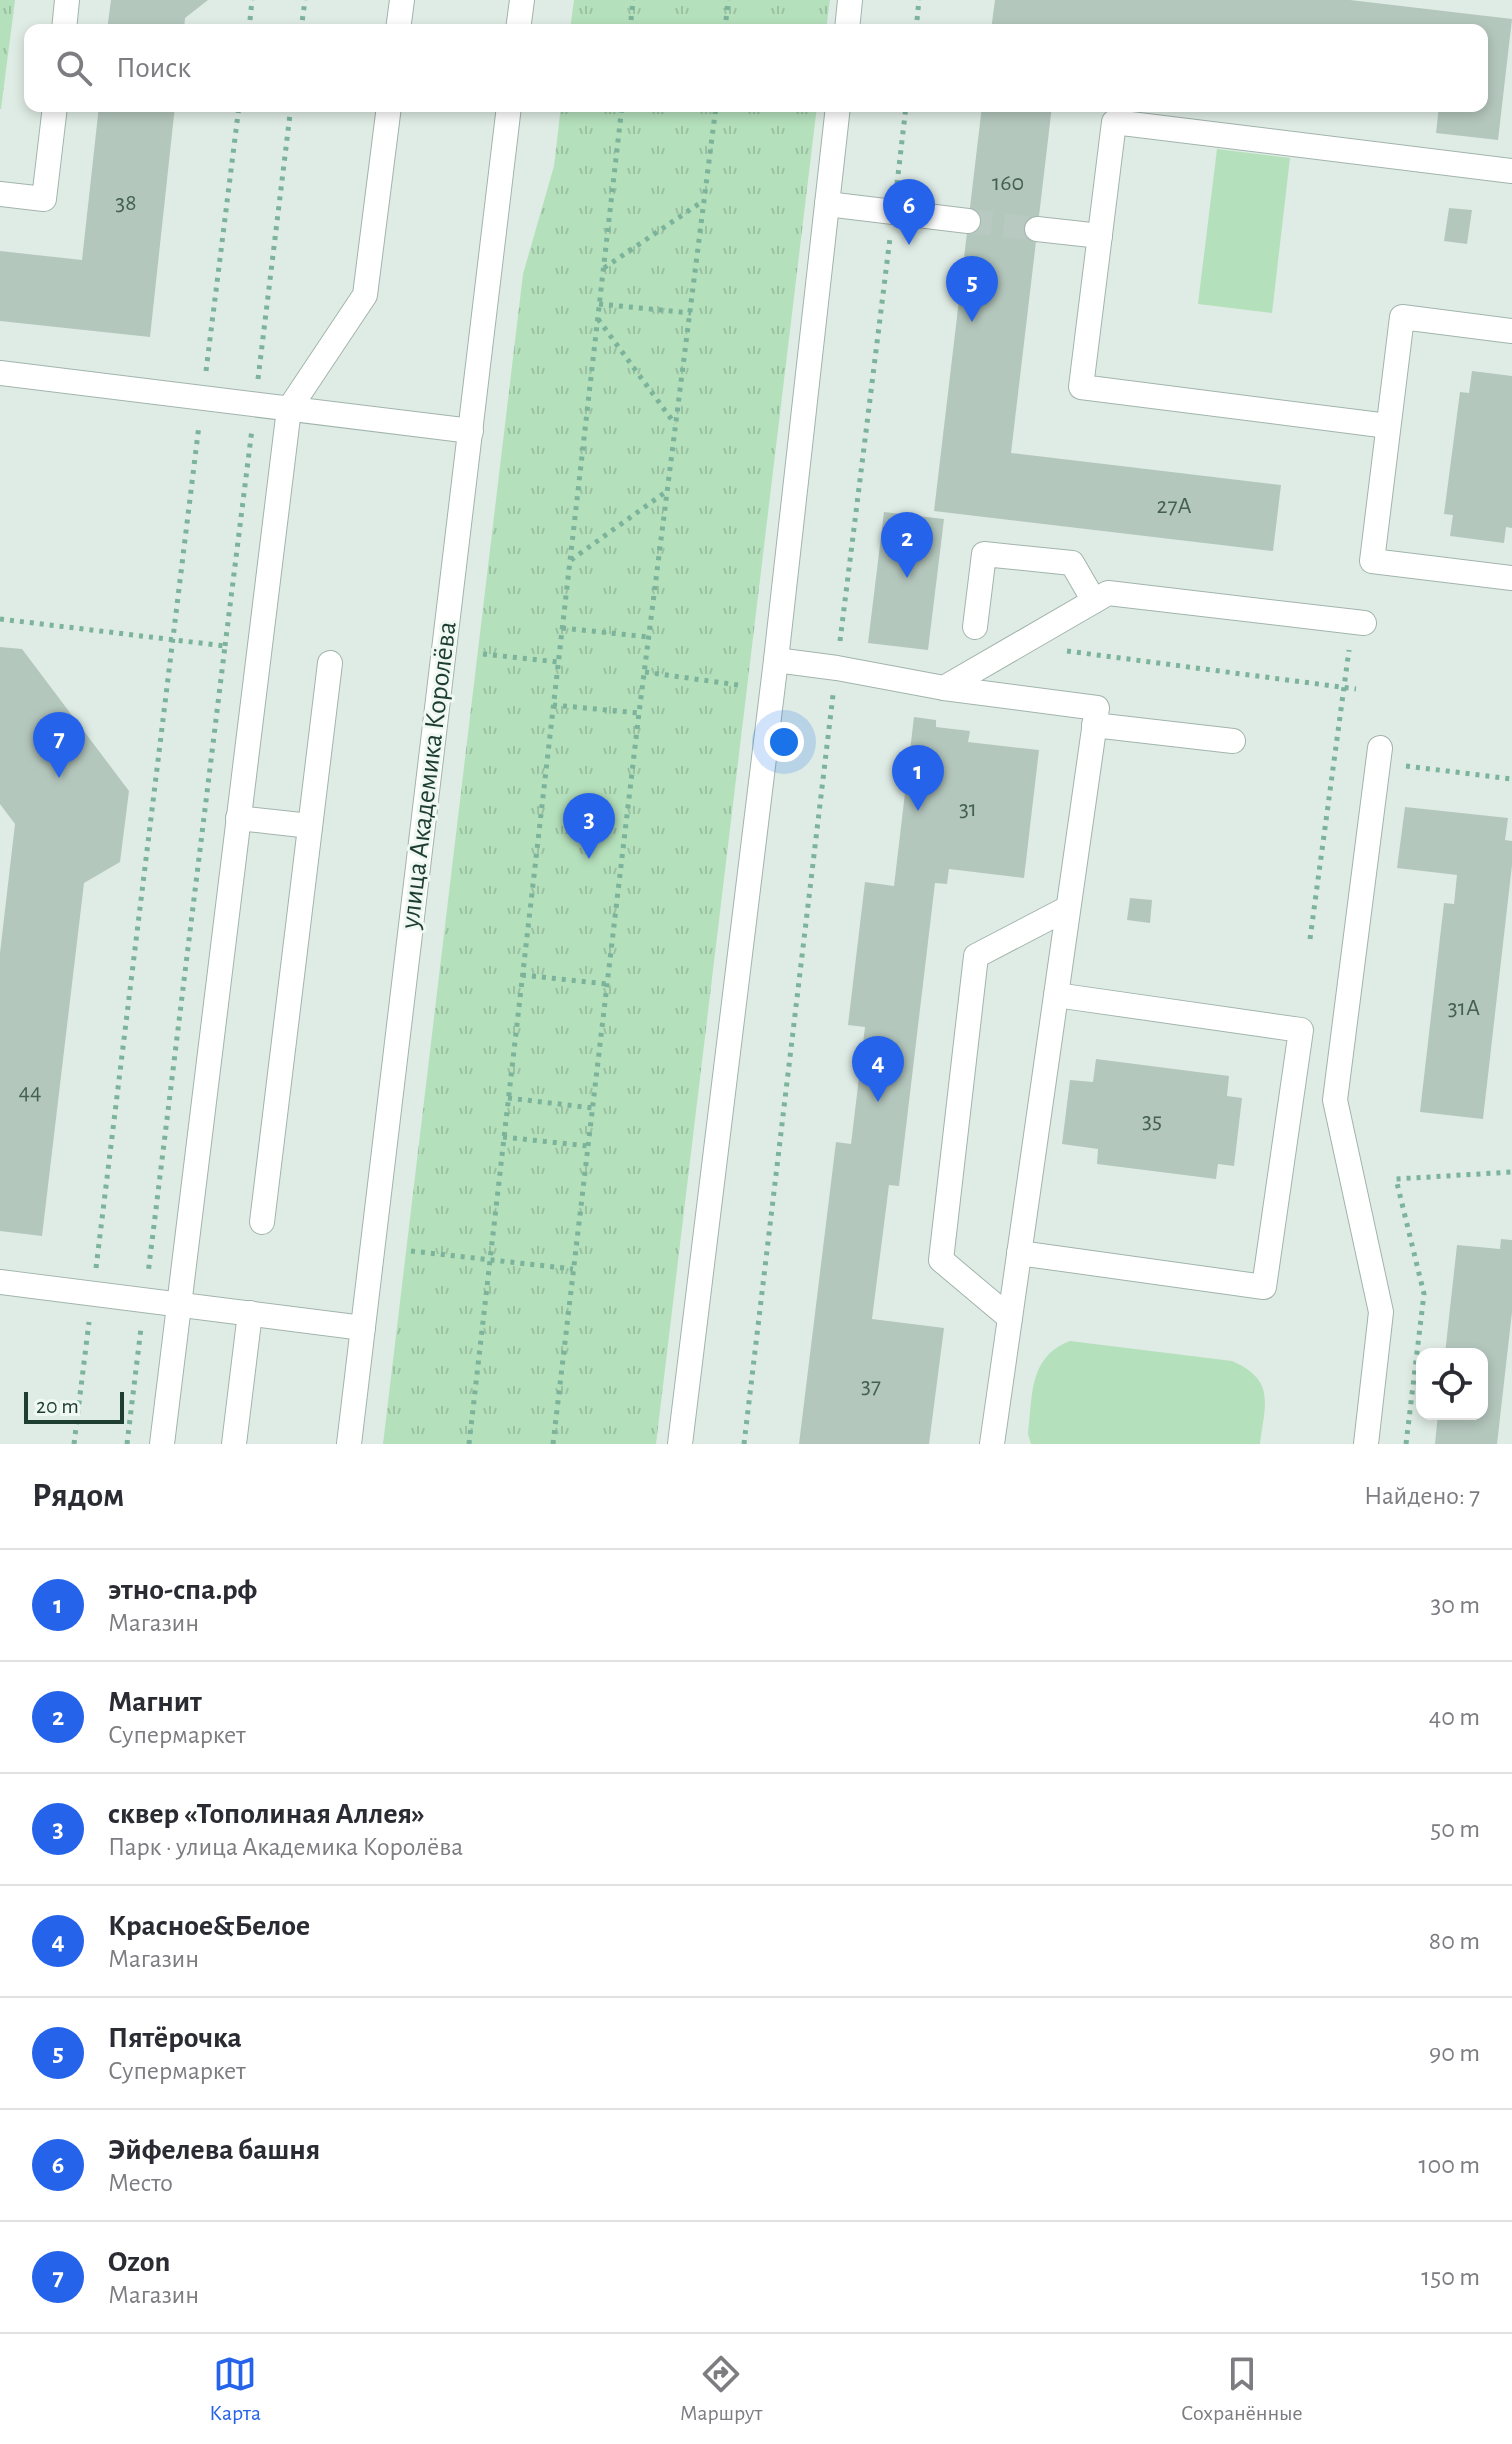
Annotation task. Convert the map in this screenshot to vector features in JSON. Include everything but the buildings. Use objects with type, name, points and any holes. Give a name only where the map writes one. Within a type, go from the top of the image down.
[{"type":"street","points":[[65,24],[67,0]]},
{"type":"street","points":[[399,24],[402,0]]},
{"type":"street","points":[[519,24],[522,0]]},
{"type":"street","points":[[848,24],[850,0]]},
{"type":"street","points":[[0,194],[44,199],[54,112]]},
{"type":"street","points":[[162,1444],[289,409],[365,295],[388,112]]},
{"type":"street","name":"улица Академика Королёва","points":[[349,1444],[508,112]]},
{"type":"street","points":[[680,1444],[776,660],[837,112]]},
{"type":"street","points":[[1388,426],[1081,387],[1114,122],[1512,171]]},
{"type":"street","points":[[827,204],[968,221]]},
{"type":"street","points":[[1037,229],[1100,236]]},
{"type":"street","points":[[1512,331],[1402,317],[1372,561],[1512,578]]},
{"type":"street","points":[[0,373],[471,431]]},
{"type":"street","points":[[975,627],[984,554],[1072,563],[1094,601]]},
{"type":"street","points":[[944,688],[1108,593],[1358,622]]},
{"type":"street","points":[[776,660],[944,688],[1097,708],[992,1444]]},
{"type":"street","points":[[262,1222],[330,663]]},
{"type":"street","points":[[1094,725],[1233,741]]},
{"type":"street","points":[[1366,1444],[1381,1312],[1335,1100],[1379,755]]},
{"type":"street","points":[[238,818],[310,826]]},
{"type":"street","points":[[1010,1318],[941,1260],[976,956],[1068,908]]},
{"type":"street","points":[[1019,1253],[1264,1287],[1271,1242],[1301,1030],[1056,995]]},
{"type":"street","points":[[0,1282],[363,1328]]},
{"type":"street","points":[[234,1444],[250,1313]]},
{"type":"path","points":[[250,24],[252,0]]},
{"type":"path","points":[[302,24],[305,0]]},
{"type":"path","points":[[631,22],[633,0]]},
{"type":"path","points":[[726,24],[728,0]]},
{"type":"path","points":[[917,24],[919,0]]},
{"type":"path","points":[[74,1444],[238,112]]},
{"type":"path","points":[[469,1444],[621,112]]},
{"type":"path","points":[[553,1444],[713,112]]},
{"type":"path","points":[[744,1444],[905,112]]},
{"type":"path","points":[[604,268],[704,200]]},
{"type":"path","points":[[599,304],[691,313]]},
{"type":"path","points":[[597,318],[676,425]]},
{"type":"path","points":[[570,560],[668,490]]},
{"type":"path","points":[[0,619],[225,646],[127,1444]]},
{"type":"path","points":[[1310,939],[1344,688],[1358,622]]},
{"type":"path","points":[[562,628],[649,637]]},
{"type":"path","points":[[1065,650],[1356,689]]},
{"type":"path","points":[[483,654],[558,662]]},
{"type":"path","points":[[645,672],[738,685]]},
{"type":"path","points":[[553,705],[639,713]]},
{"type":"path","points":[[1334,757],[1379,755],[1512,779]]},
{"type":"path","points":[[522,975],[607,984]]},
{"type":"path","points":[[508,1098],[593,1108]]},
{"type":"path","points":[[503,1137],[588,1146]]},
{"type":"path","points":[[1406,1444],[1424,1294],[1396,1179],[1512,1172]]},
{"type":"path","points":[[411,1251],[573,1269]]},
{"type":"green space","points":[[0,0],[15,0],[1,109],[0,109]]},
{"type":"green space","points":[[574,0],[830,0],[827,24],[571,24]]},
{"type":"green space","points":[[560,112],[816,112],[656,1444],[383,1444],[523,274],[554,166]]},
{"type":"green space","points":[[1217,149],[1290,158],[1272,313],[1198,304]]},
{"type":"green space","points":[[1070,1341],[1232,1361],[1246,1368],[1262,1385],[1264,1395],[1260,1444],[1031,1444],[1028,1434],[1035,1379],[1046,1357]]},
{"type":"tunnel","points":[[968,221],[1037,229]]},
{"type":"place","name":"Эйфелева башня","points":[[909,245]]},
{"type":"place","name":"Пятёрочка","points":[[972,322]]},
{"type":"place","name":"Магнит","points":[[907,578]]},
{"type":"place","name":"Ozon","points":[[59,778]]},
{"type":"place","name":"этно-спа.рф","points":[[918,811]]},
{"type":"place","name":"сквер «Тополиная Аллея»","points":[[589,859]]},
{"type":"place","name":"Красное&Белое","points":[[878,1102]]}]
